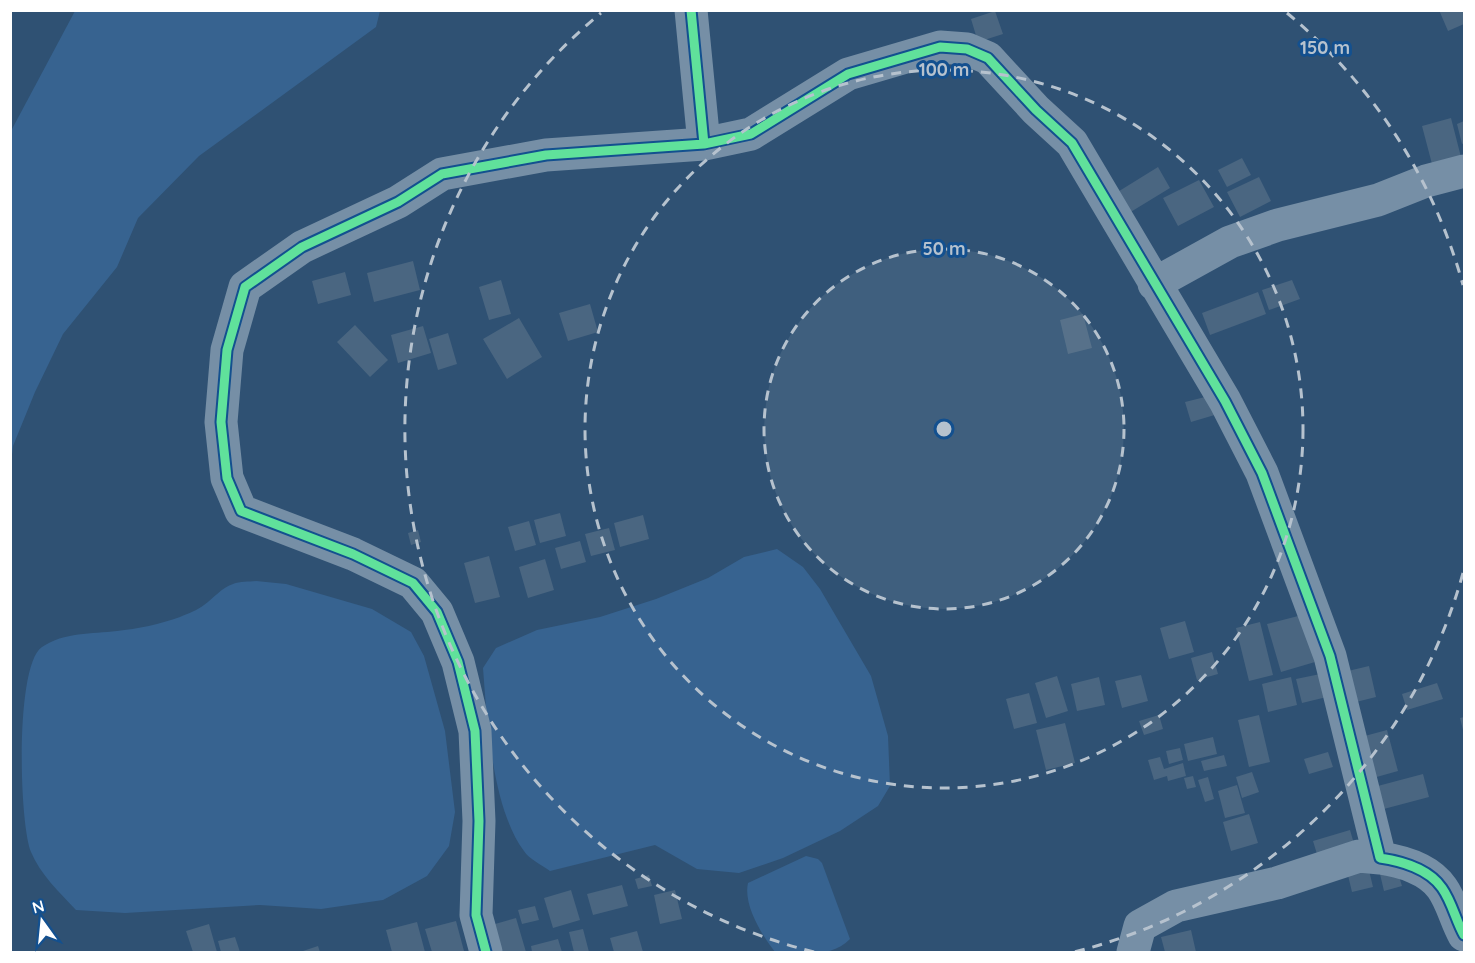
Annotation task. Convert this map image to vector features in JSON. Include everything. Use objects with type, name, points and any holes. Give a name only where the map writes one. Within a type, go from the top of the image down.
[{"type":"street","points":[[691,10],[704,144]]},
{"type":"street","points":[[486,952],[476,915],[479,820],[475,731],[458,662],[437,612],[413,583],[353,554],[241,511],[227,478],[221,422],[227,350],[245,287],[302,247],[398,202],[442,174],[546,155],[704,144],[751,134],[848,74],[940,47],[967,49],[988,58],[1036,110],[1072,144],[1225,400],[1262,473],[1288,536],[1330,656],[1380,858]]},
{"type":"street","points":[[1154,284],[1230,242],[1278,225],[1378,200],[1426,181],[1464,171]]},
{"type":"street","points":[[1133,952],[1140,926],[1176,906],[1277,883],[1359,856],[1398,861],[1419,869],[1442,888],[1464,935]]},
{"type":"water","points":[[75,11],[380,11],[376,27],[199,156],[138,218],[117,267],[63,334],[35,392],[13,446],[11,463],[11,131]]},
{"type":"water","points":[[777,549],[803,567],[820,589],[871,676],[888,736],[890,786],[878,806],[840,831],[783,858],[739,873],[697,869],[655,845],[550,871],[532,859],[526,854],[513,833],[498,788],[493,763],[483,668],[496,648],[537,630],[600,617],[656,599],[708,578],[744,557]]},
{"type":"water","points":[[239,582],[286,584],[372,609],[411,632],[424,656],[445,731],[455,812],[449,846],[427,876],[383,900],[321,909],[260,905],[125,913],[76,910],[40,868],[31,852],[27,835],[22,779],[23,712],[33,660],[42,647],[59,639],[78,634],[133,629],[165,622],[199,609],[229,586]]},
{"type":"water","points":[[806,856],[818,859],[822,863],[850,939],[834,950],[825,952],[805,954],[775,952],[759,928],[751,910],[747,892],[748,883]]},
{"type":"building","points":[[1439,10],[1464,10],[1464,24],[1448,31]]},
{"type":"building","points":[[995,11],[1003,34],[978,42],[971,19]]},
{"type":"building","points":[[1451,118],[1461,157],[1432,164],[1422,126]]},
{"type":"building","points":[[1464,121],[1464,143],[1462,144],[1457,124]]},
{"type":"building","points":[[1242,158],[1251,175],[1227,187],[1218,170]]},
{"type":"building","points":[[1158,167],[1170,188],[1129,213],[1116,193]]},
{"type":"building","points":[[1259,177],[1271,201],[1240,217],[1227,192]]},
{"type":"building","points":[[1199,180],[1214,207],[1178,226],[1163,198]]},
{"type":"building","points":[[413,261],[420,290],[374,302],[367,273]]},
{"type":"building","points":[[345,272],[351,295],[318,304],[312,281]]},
{"type":"building","points":[[501,280],[511,314],[489,320],[479,287]]},
{"type":"building","points":[[1292,280],[1300,299],[1269,310],[1262,290]]},
{"type":"building","points":[[1258,292],[1266,314],[1210,335],[1202,313]]},
{"type":"building","points":[[590,304],[598,332],[568,341],[559,313]]},
{"type":"building","points":[[1083,314],[1092,348],[1068,354],[1060,320]]},
{"type":"building","points":[[519,318],[542,357],[507,379],[483,339]]},
{"type":"building","points":[[355,325],[388,360],[370,377],[337,342]]},
{"type":"building","points":[[423,326],[431,353],[398,363],[391,335]]},
{"type":"building","points":[[448,333],[457,364],[438,370],[429,339]]},
{"type":"building","points":[[1213,395],[1218,414],[1191,422],[1185,402]]},
{"type":"building","points":[[560,513],[566,536],[540,543],[534,520]]},
{"type":"building","points":[[643,515],[649,539],[620,547],[614,523]]},
{"type":"building","points":[[529,521],[536,545],[515,551],[508,527]]},
{"type":"building","points":[[609,528],[615,550],[591,556],[585,534]]},
{"type":"building","points":[[418,530],[421,542],[411,545],[408,533]]},
{"type":"building","points":[[580,541],[586,562],[561,569],[555,548]]},
{"type":"building","points":[[489,556],[500,597],[475,603],[464,563]]},
{"type":"building","points":[[545,559],[554,590],[528,598],[519,567]]},
{"type":"building","points":[[1302,615],[1315,662],[1281,672],[1267,624]]},
{"type":"building","points":[[1185,621],[1194,652],[1169,659],[1160,628]]},
{"type":"building","points":[[1260,622],[1273,675],[1249,681],[1236,628]]},
{"type":"building","points":[[1212,652],[1218,674],[1197,680],[1191,658]]},
{"type":"building","points":[[1369,666],[1376,697],[1356,702],[1348,671]]},
{"type":"building","points":[[1330,672],[1335,695],[1302,703],[1296,679]]},
{"type":"building","points":[[1141,675],[1148,701],[1122,708],[1115,681]]},
{"type":"building","points":[[1057,676],[1068,711],[1046,718],[1035,683]]},
{"type":"building","points":[[1099,677],[1105,705],[1077,711],[1071,684]]},
{"type":"building","points":[[1291,677],[1297,705],[1268,712],[1262,684]]},
{"type":"building","points":[[1437,683],[1443,699],[1407,710],[1402,694]]},
{"type":"building","points":[[1029,693],[1037,723],[1014,729],[1006,699]]},
{"type":"building","points":[[1159,715],[1163,729],[1144,735],[1139,721]]},
{"type":"building","points":[[1259,715],[1270,762],[1249,767],[1238,720]]},
{"type":"building","points":[[1464,717],[1464,734],[1460,718]]},
{"type":"building","points":[[1065,723],[1075,763],[1046,770],[1036,730]]},
{"type":"building","points":[[1387,730],[1398,771],[1373,778],[1361,737]]},
{"type":"building","points":[[1213,737],[1217,754],[1188,761],[1184,744]]},
{"type":"building","points":[[1180,748],[1183,760],[1169,764],[1166,751]]},
{"type":"building","points":[[1328,752],[1333,767],[1309,774],[1304,759]]},
{"type":"building","points":[[1224,755],[1227,766],[1204,771],[1201,761]]},
{"type":"building","points":[[1160,757],[1164,769],[1183,763],[1186,776],[1168,781],[1167,776],[1154,780],[1148,760]]},
{"type":"building","points":[[1252,772],[1259,792],[1242,798],[1236,777]]},
{"type":"building","points":[[1423,774],[1429,797],[1380,810],[1374,787]]},
{"type":"building","points":[[1193,776],[1196,787],[1187,789],[1184,778]]},
{"type":"building","points":[[1208,777],[1214,799],[1205,802],[1198,780]]},
{"type":"building","points":[[1237,785],[1245,813],[1225,818],[1218,791]]},
{"type":"building","points":[[1249,814],[1258,843],[1231,851],[1223,822]]},
{"type":"building","points":[[1350,830],[1357,854],[1320,864],[1313,841]]},
{"type":"building","points":[[1366,858],[1373,887],[1352,892],[1345,863]]},
{"type":"building","points":[[1397,870],[1402,886],[1384,891],[1380,874]]},
{"type":"building","points":[[649,875],[652,886],[638,889],[635,879]]},
{"type":"building","points":[[622,885],[628,906],[593,915],[587,894]]},
{"type":"building","points":[[571,890],[580,920],[553,928],[544,898]]},
{"type":"building","points":[[675,890],[682,919],[660,924],[654,895]]},
{"type":"building","points":[[535,906],[539,920],[522,924],[518,910]]},
{"type":"building","points":[[516,918],[526,952],[496,952],[488,926]]},
{"type":"building","points":[[456,921],[464,951],[432,952],[425,929]]},
{"type":"building","points":[[417,922],[425,952],[392,952],[386,930]]},
{"type":"building","points":[[209,924],[217,952],[193,952],[186,931]]},
{"type":"building","points":[[583,929],[589,952],[574,952],[569,932]]},
{"type":"building","points":[[1191,930],[1196,952],[1165,952],[1161,937]]},
{"type":"building","points":[[637,931],[643,952],[614,952],[610,938]]},
{"type":"building","points":[[235,937],[240,952],[221,952],[218,941]]},
{"type":"building","points":[[558,939],[562,952],[532,952],[531,946]]},
{"type":"building","points":[[318,946],[320,952],[300,952]]},
{"type":"cycle path","points":[[486,952],[476,915],[479,821],[475,731],[458,662],[437,612],[413,583],[353,554],[241,511],[227,478],[221,422],[227,350],[245,287],[302,247],[398,202],[442,174],[546,155],[704,144],[691,10]]},
{"type":"cycle path","points":[[704,144],[751,134],[848,74],[940,47],[967,49],[988,58],[1036,110],[1072,143],[1225,401],[1262,473],[1330,656],[1380,858],[1414,867],[1436,881],[1449,899],[1464,935]]}]
